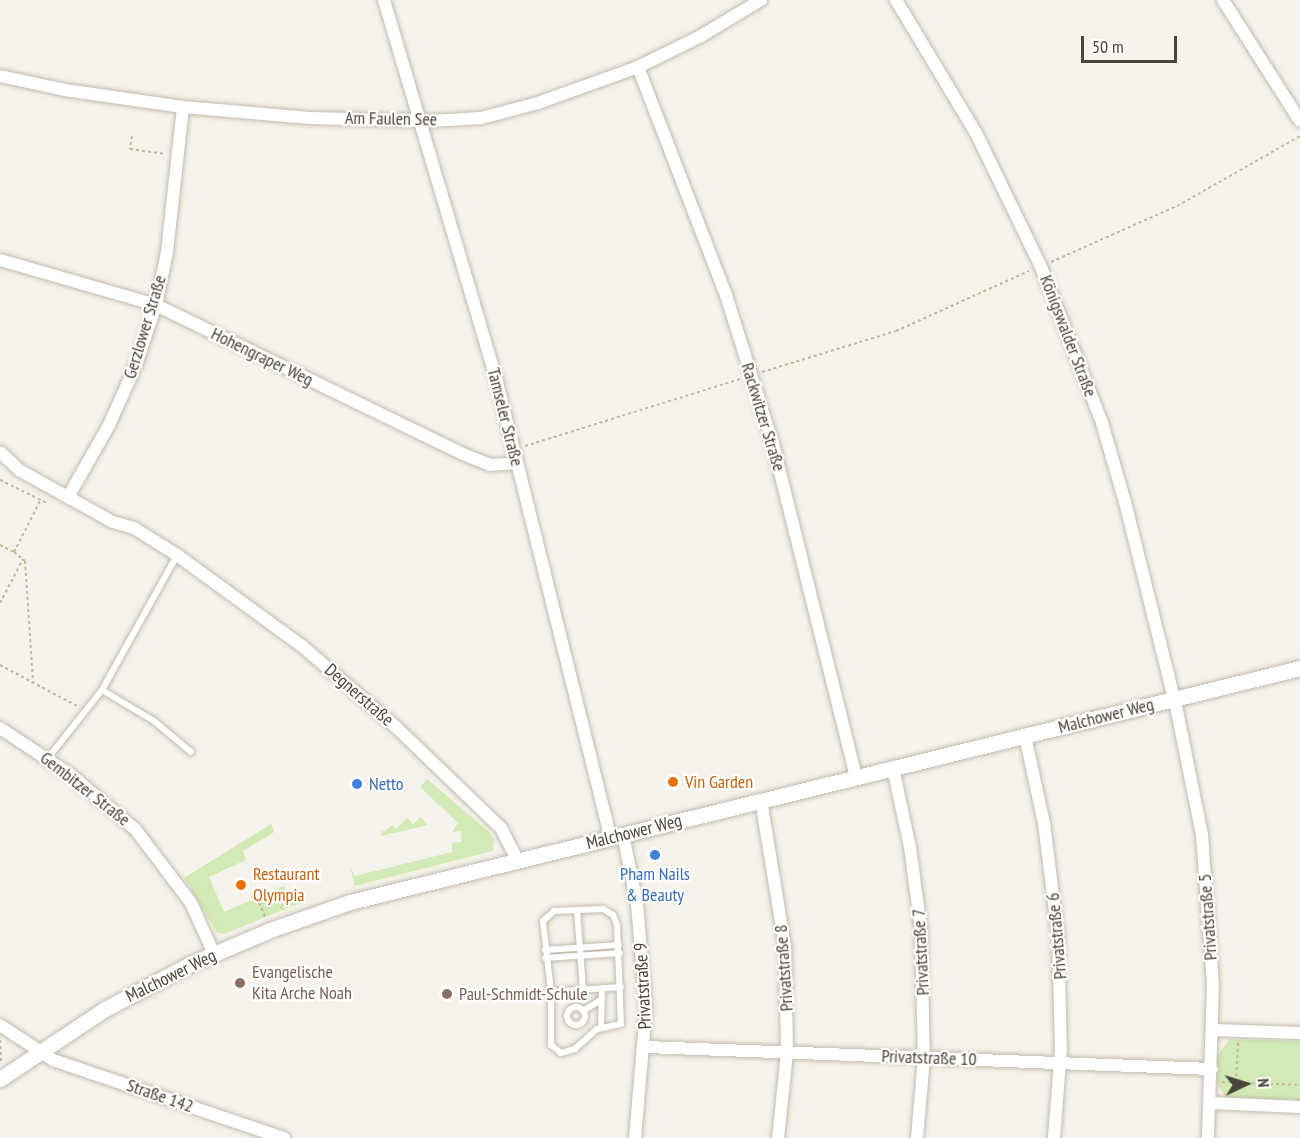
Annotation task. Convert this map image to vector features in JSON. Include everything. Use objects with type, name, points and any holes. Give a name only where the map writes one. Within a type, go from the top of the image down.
[{"type":"street","name":"Tamseler Straße","points":[[384,0],[517,463],[617,836]]},
{"type":"street","name":"Am Faulen See","points":[[0,76],[65,90],[183,107],[310,118],[418,121],[507,112],[638,67],[701,36],[760,0]]},
{"type":"street","name":"Königswalder Straße","points":[[896,0],[976,133],[1041,267],[1102,423],[1174,699]]},
{"type":"street","points":[[1223,0],[1300,121]]},
{"type":"street","name":"Rackwitzer Straße","points":[[638,67],[695,208],[773,444],[856,777]]},
{"type":"street","name":"Gerzlower Straße","points":[[68,497],[109,425],[136,365],[156,305],[167,252],[183,107]]},
{"type":"street","name":"Hohengraper Weg","points":[[0,260],[156,305],[463,454],[490,465],[517,463]]},
{"type":"street","name":"Degnerstraße","points":[[0,452],[19,470],[113,522],[134,528],[177,555],[302,646],[376,709],[501,828],[517,860]]},
{"type":"street","name":"Malchower Weg","points":[[0,1079],[37,1052],[105,1009],[214,954],[343,904],[1300,668]]},
{"type":"street","name":"Privatstraße 5","points":[[1174,699],[1202,835],[1211,939],[1213,1030],[1208,1138]]},
{"type":"street","name":"Gembitzer Straße","points":[[0,728],[48,758],[135,830],[191,903],[214,954]]},
{"type":"street","name":"Privatstraße 6","points":[[1025,736],[1044,823],[1056,910],[1061,1063],[1054,1138]]},
{"type":"street","name":"Privatstraße 7","points":[[893,768],[917,889],[924,1058],[917,1138]]},
{"type":"street","name":"Privatstraße 8","points":[[761,800],[785,946],[787,1053],[778,1138]]},
{"type":"street","name":"Privatstraße 9","points":[[617,836],[643,955],[646,1047],[635,1138]]},
{"type":"street","name":"Straße 142","points":[[0,1025],[37,1052],[284,1138]]},
{"type":"street","points":[[1213,1030],[1300,1033]]},
{"type":"street","name":"Privatstraße 10","points":[[646,1047],[1212,1069]]},
{"type":"street","points":[[1211,1103],[1300,1107]]},
{"type":"lane","points":[[48,758],[102,690],[177,555]]},
{"type":"lane","points":[[102,690],[154,721],[191,752]]},
{"type":"lane","points":[[577,910],[583,989]]},
{"type":"lane","points":[[577,910],[609,911],[616,919],[620,953],[621,1024],[592,1032],[575,1049],[561,1053],[551,1046],[551,992],[545,958],[546,916],[554,911],[577,910]]},
{"type":"lane","points":[[545,950],[619,945]]},
{"type":"lane","points":[[545,958],[620,953]]},
{"type":"lane","points":[[551,992],[621,987]]},
{"type":"lane","points":[[601,1028],[602,988]]},
{"type":"lane","points":[[582,1023],[584,1011],[602,999]]},
{"type":"lane","points":[[567,1017],[573,1008],[584,1011]]},
{"type":"lane","points":[[552,1017],[567,1017]]},
{"type":"lane","points":[[567,1017],[573,1025],[582,1023]]},
{"type":"lane","points":[[582,1023],[592,1032]]},
{"type":"path","points":[[132,136],[130,149],[177,156]]},
{"type":"path","points":[[513,450],[896,331],[1178,206],[1300,136]]},
{"type":"path","points":[[0,480],[47,503]]},
{"type":"path","points":[[14,552],[40,501]]},
{"type":"path","points":[[0,545],[23,560],[33,680]]},
{"type":"path","points":[[0,603],[23,560]]},
{"type":"path","points":[[0,665],[33,680],[86,711]]},
{"type":"path","points":[[257,897],[269,921]]},
{"type":"path","points":[[1236,1082],[1238,1031]]},
{"type":"path","points":[[0,1036],[1,1062]]},
{"type":"path","points":[[1219,1082],[1300,1085]]},
{"type":"green space","points":[[427,779],[488,831],[494,839],[493,851],[355,886],[350,867],[355,876],[452,852],[452,843],[462,842],[461,831],[452,832],[458,823],[420,787]]},
{"type":"green space","points":[[421,817],[427,825],[381,836],[381,830],[384,832],[392,825],[396,829],[407,818],[413,824]]},
{"type":"green space","points":[[271,824],[274,832],[243,851],[246,860],[209,877],[224,912],[284,886],[288,898],[297,895],[303,902],[224,934],[217,933],[184,878]]},
{"type":"green space","points":[[1230,1039],[1300,1041],[1300,1105],[1228,1099],[1217,1083],[1217,1056]]},
{"type":"place","name":"Vin Garden","points":[[673,782]]},
{"type":"place","name":"Netto","points":[[357,784]]},
{"type":"place","name":"Pham Nails & Beauty","points":[[655,855]]},
{"type":"place","name":"Restaurant Olympia","points":[[241,885]]},
{"type":"place","name":"Evangelische Kita Arche Noah","points":[[240,983]]},
{"type":"place","name":"Paul-Schmidt-Schule","points":[[447,994]]}]
